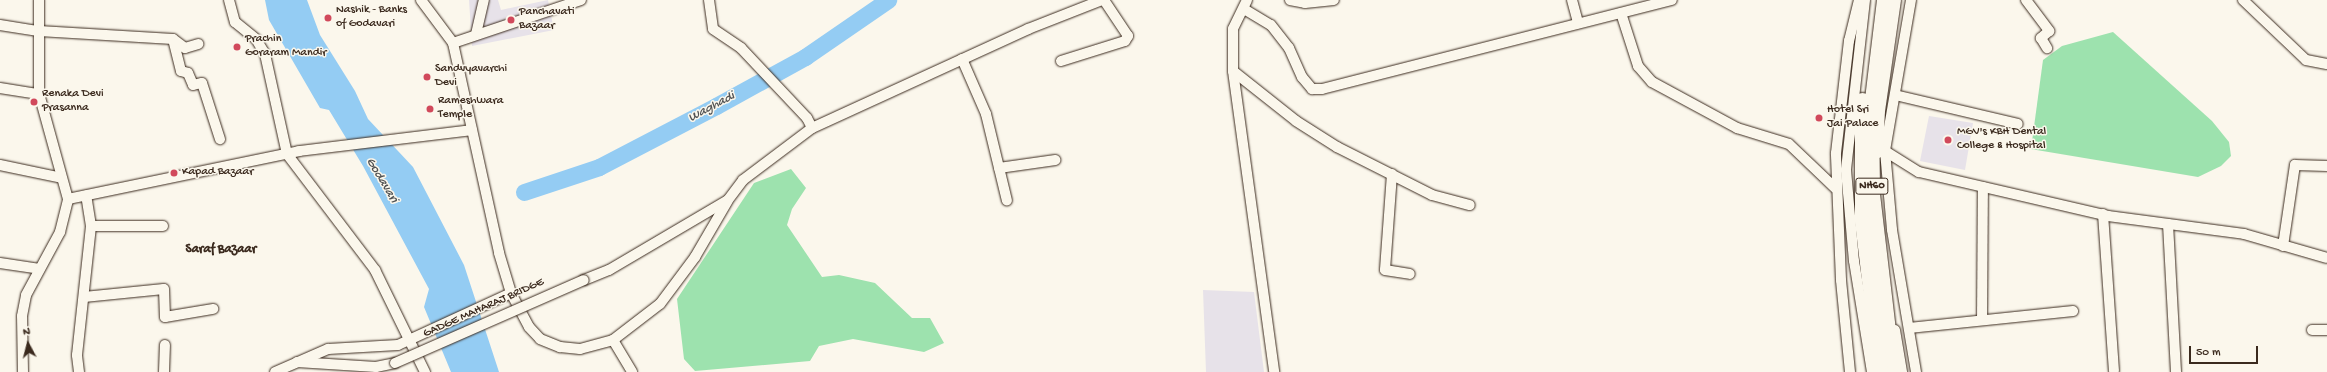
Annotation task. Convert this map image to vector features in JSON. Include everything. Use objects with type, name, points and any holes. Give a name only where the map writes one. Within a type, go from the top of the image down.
[{"type":"highway","name":"NH60","points":[[1873,0],[1863,93],[1860,179],[1866,268],[1880,372]]},
{"type":"highway","name":"NH60","points":[[1884,0],[1872,107],[1872,194],[1893,372]]},
{"type":"street","points":[[23,372],[22,316],[26,295],[60,232],[68,199],[39,94],[39,0]]},
{"type":"street","points":[[229,0],[236,22],[256,39],[265,54],[287,154],[375,270],[424,372]]},
{"type":"street","points":[[421,0],[453,43],[489,218],[511,293],[529,327],[540,339],[560,348],[580,349],[613,340],[660,304],[695,257],[728,200],[743,180],[812,128],[962,59],[1103,0],[1128,36],[1125,41],[1061,61]]},
{"type":"street","points":[[476,34],[484,0]]},
{"type":"street","points":[[453,43],[476,34],[582,0]]},
{"type":"street","points":[[709,0],[713,29],[741,48],[807,118],[812,128]]},
{"type":"street","points":[[1290,0],[1305,3],[1334,0]]},
{"type":"street","points":[[1572,0],[1578,23]]},
{"type":"street","points":[[1274,372],[1233,71],[1233,29],[1245,4],[1271,25],[1289,48],[1302,77],[1312,89],[1322,89],[1621,13],[1649,2],[1672,0]]},
{"type":"street","points":[[1850,372],[1835,188],[1838,118],[1849,41],[1859,0]]},
{"type":"street","points":[[1865,0],[1846,170],[1854,261],[1872,372]]},
{"type":"street","points":[[1896,0],[1880,111],[1877,197],[1902,372]]},
{"type":"street","points":[[1911,0],[1885,151],[1892,230],[1916,372]]},
{"type":"street","points":[[2026,0],[2049,31],[2041,38],[2047,48]]},
{"type":"street","points":[[2243,0],[2274,25],[2306,60],[2327,64]]},
{"type":"street","points":[[1621,13],[1638,66],[1652,82],[1737,128],[1789,144],[1835,188]]},
{"type":"street","points":[[0,25],[39,31],[173,39],[185,48],[198,44]]},
{"type":"street","points":[[173,39],[181,71],[188,73],[193,86],[202,83],[220,139]]},
{"type":"street","points":[[962,59],[986,114],[1008,201]]},
{"type":"street","points":[[1233,71],[1296,121],[1432,195],[1470,205]]},
{"type":"street","points":[[0,88],[39,94]]},
{"type":"street","points":[[1894,95],[2018,124]]},
{"type":"street","points":[[68,199],[299,151],[472,130]]},
{"type":"street","points":[[1885,151],[1919,172],[2103,214],[2244,234],[2327,258]]},
{"type":"street","points":[[999,168],[1055,160]]},
{"type":"street","points":[[0,165],[62,178]]},
{"type":"street","points":[[2283,246],[2295,165],[2327,166]]},
{"type":"street","points":[[1392,174],[1385,270],[1410,274]]},
{"type":"street","points":[[1982,320],[1983,187]]},
{"type":"street","points":[[79,372],[84,297],[92,226],[86,195]]},
{"type":"street","name":"GADGE MAHARAJ BRIDGE","points":[[391,367],[609,270],[728,200]]},
{"type":"street","points":[[2103,214],[2114,371]]},
{"type":"street","points":[[2168,224],[2176,372]]},
{"type":"street","points":[[92,226],[162,226]]},
{"type":"street","points":[[0,263],[40,269]]},
{"type":"street","points":[[84,297],[164,289],[165,317],[213,309]]},
{"type":"street","points":[[275,372],[328,349],[398,344],[511,293]]},
{"type":"street","points":[[1909,328],[2073,311]]},
{"type":"street","points":[[2312,330],[2327,330]]},
{"type":"street","points":[[613,340],[632,372]]},
{"type":"street","points":[[164,372],[165,345]]},
{"type":"street","points":[[297,362],[391,367]]},
{"type":"shaded area","name":"Panchavati Bazaar","points":[[469,0],[498,0],[501,10],[548,0],[554,30],[472,46]]},
{"type":"shaded area","points":[[1929,116],[1973,123],[1965,170],[1920,161]]},
{"type":"shaded area","points":[[1203,290],[1254,292],[1264,372],[1206,372]]},
{"type":"green space","points":[[2113,32],[2212,121],[2229,142],[2231,156],[2221,166],[2198,177],[2031,149],[2043,60],[2062,46]]},
{"type":"green space","points":[[791,169],[806,188],[792,209],[787,225],[822,277],[839,275],[875,283],[912,318],[930,318],[944,343],[924,352],[853,339],[819,346],[810,361],[695,371],[684,359],[677,299],[754,183]]},
{"type":"water","name":"Godavari","points":[[265,0],[307,0],[320,35],[355,91],[368,119],[413,167],[464,265],[499,372],[451,372],[424,307],[429,289],[363,166],[329,110],[320,108],[269,20]]},
{"type":"waterway","name":"Waghadi","points":[[524,192],[599,167],[716,106],[805,57],[888,0]]},
{"type":"place","name":"Nashik - Banks of Godavari","points":[[328,18]]},
{"type":"place","name":"Panchavati Bazaar","points":[[511,20]]},
{"type":"place","name":"Prachin Goraram Mandir","points":[[237,47]]},
{"type":"place","name":"Sandvyavarchi Devi","points":[[427,77]]},
{"type":"place","name":"Renaka Devi Prasanna","points":[[34,102]]},
{"type":"place","name":"Rameshwara Temple","points":[[430,109]]},
{"type":"place","name":"Hotel Sri Jai Palace","points":[[1819,118]]},
{"type":"place","name":"MGV's KBH Dental College & Hospital","points":[[1948,140]]},
{"type":"place","name":"Kapad Bazaar","points":[[174,173]]},
{"type":"district","name":"Saraf Bazaar","points":[[221,250]]}]
